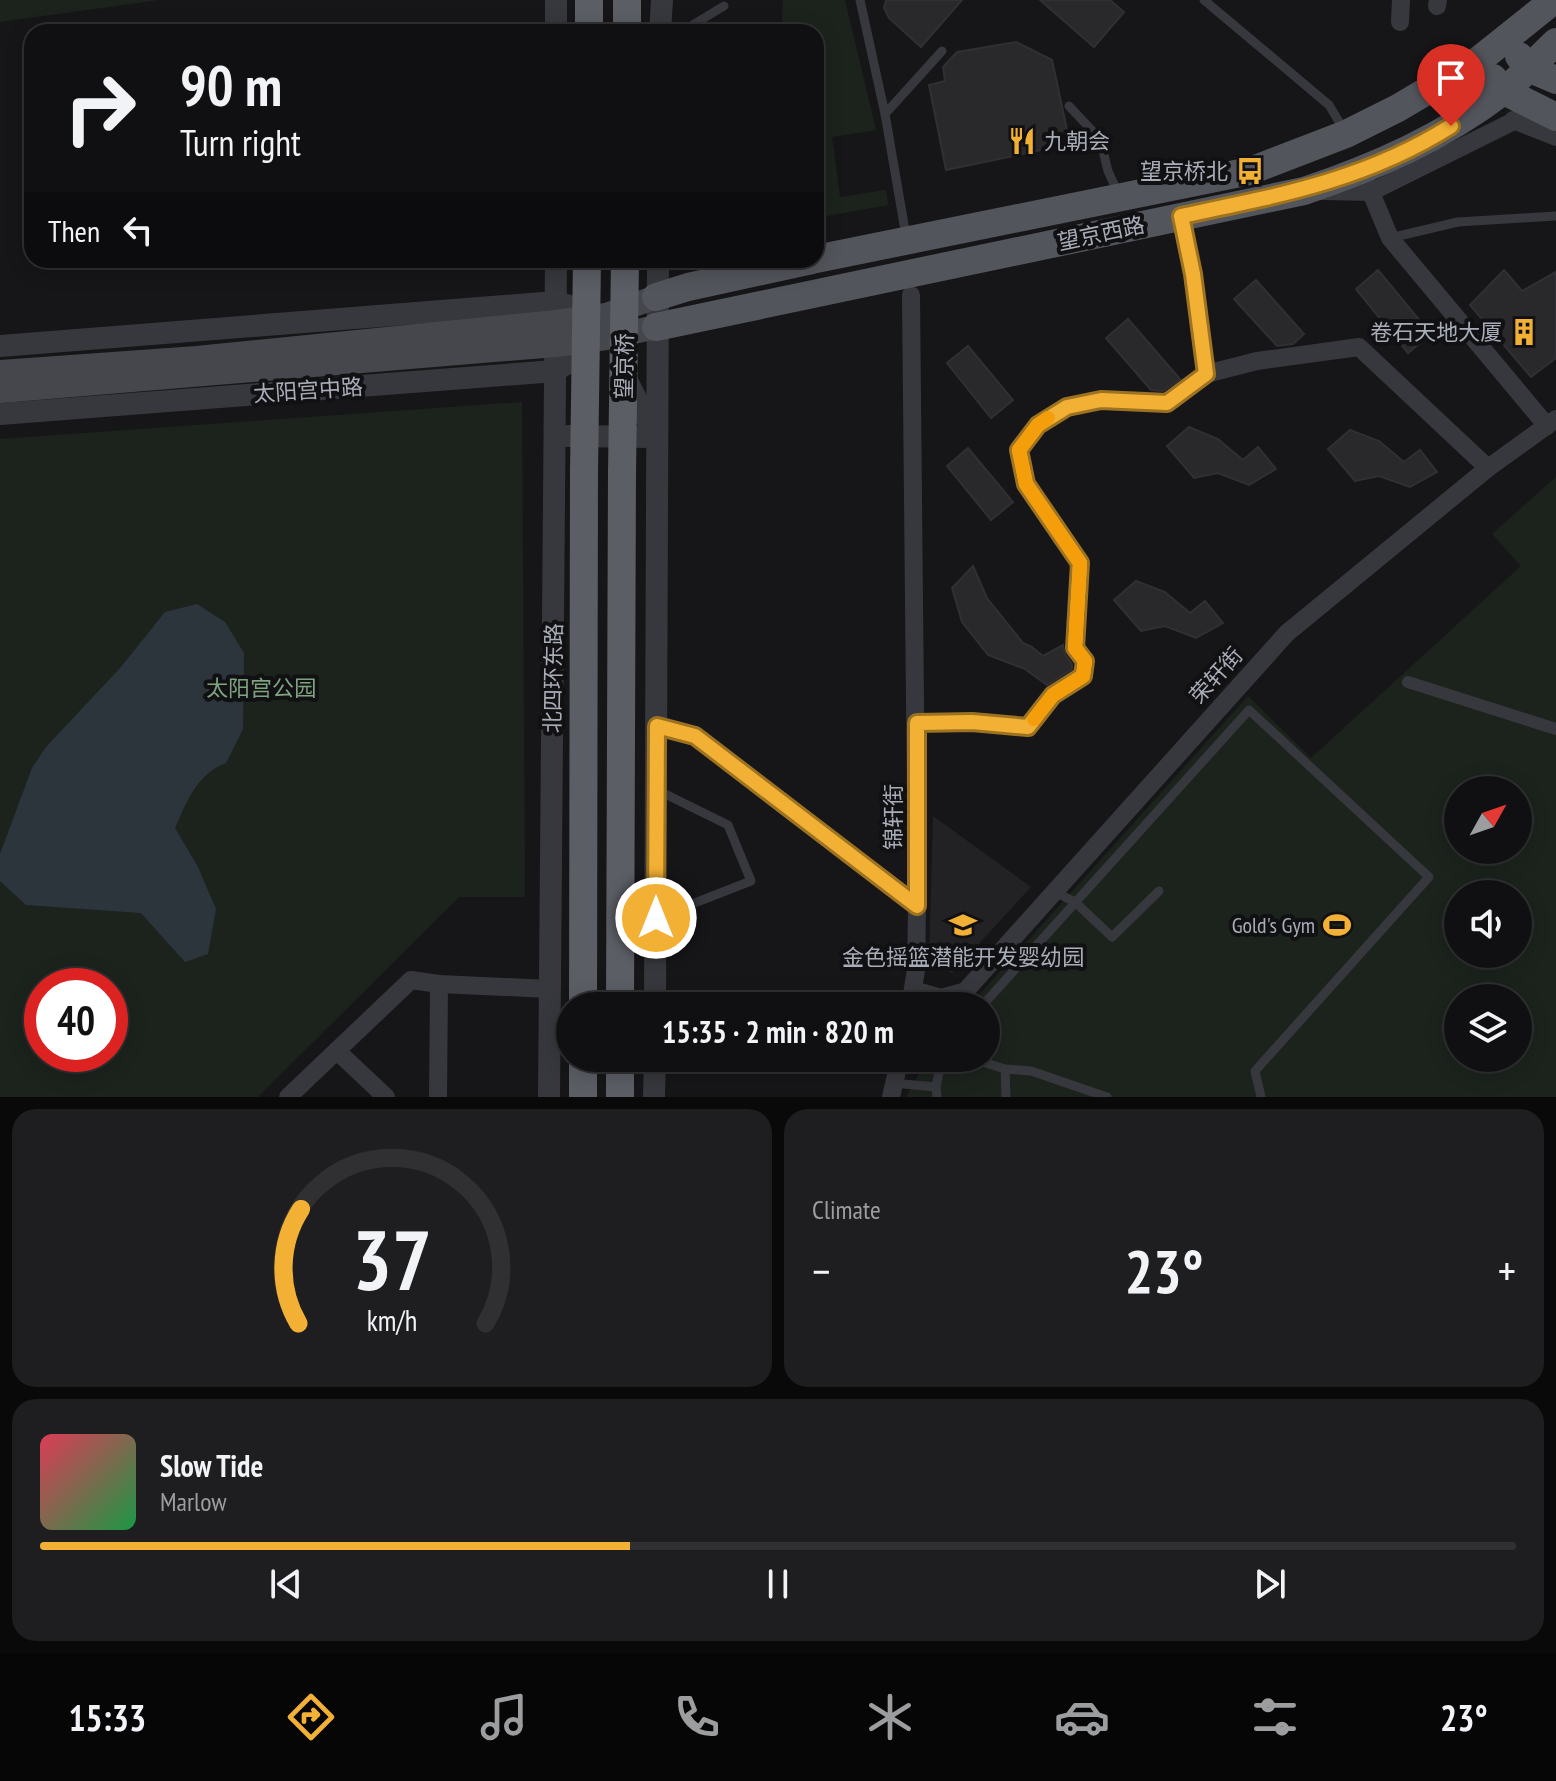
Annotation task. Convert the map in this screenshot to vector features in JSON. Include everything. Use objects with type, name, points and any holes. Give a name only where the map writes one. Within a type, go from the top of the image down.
[{"type":"highway","points":[[589,0],[589,24]]},
{"type":"highway","points":[[627,0],[627,24]]},
{"type":"highway","name":"望京桥","points":[[584,472],[587,268]]},
{"type":"highway","name":"望京桥","points":[[620,992],[625,268]]},
{"type":"highway","name":"北四环东路","points":[[583,992],[584,472]]},
{"type":"highway","points":[[583,1072],[583,1097]]},
{"type":"highway","points":[[620,1072],[620,1097]]},
{"type":"main road","name":"望京西路","points":[[824,258],[1250,171],[1346,134],[1398,108],[1479,60],[1554,0]]},
{"type":"main road","points":[[1505,40],[1556,80]]},
{"type":"main road","name":"望京西路","points":[[656,327],[1181,216],[1366,181],[1542,67],[1556,42]]},
{"type":"main road","points":[[1479,60],[1504,91],[1553,123]]},
{"type":"main road","name":"望京西路","points":[[656,297],[777,268]]},
{"type":"main road","points":[[606,327],[656,297]]},
{"type":"main road","points":[[556,323],[656,327]]},
{"type":"main road","name":"太阳宫中路","points":[[0,372],[197,358],[556,323]]},
{"type":"main road","name":"太阳宫中路","points":[[0,391],[169,377],[556,323]]},
{"type":"street","points":[[556,0],[556,24]]},
{"type":"street","points":[[660,24],[662,0]]},
{"type":"street","points":[[1400,22],[1401,0]]},
{"type":"street","points":[[1504,91],[1514,121]]},
{"type":"street","points":[[1552,422],[1390,238],[1366,181],[1514,121],[1553,123]]},
{"type":"street","points":[[1181,216],[1193,274],[1206,374]]},
{"type":"street","name":"北四环东路","points":[[549,1097],[556,268]]},
{"type":"street","points":[[578,268],[656,437]]},
{"type":"street","points":[[655,992],[658,268]]},
{"type":"street","name":"锦轩街","points":[[911,295],[917,723],[916,970],[912,992]]},
{"type":"street","points":[[0,346],[111,337],[556,323]]},
{"type":"street","name":"太阳宫中路","points":[[0,414],[555,371],[606,327]]},
{"type":"street","points":[[111,337],[197,358]]},
{"type":"street","points":[[917,723],[972,722],[1028,727],[1053,695],[1083,676],[1085,661],[1075,648],[1080,563],[1026,484],[1019,450],[1038,425],[1067,407],[1101,400],[1167,403],[1206,374],[1257,361],[1359,347],[1488,468]]},
{"type":"street","points":[[111,405],[169,377]]},
{"type":"street","name":"荣轩街","points":[[963,992],[1287,633],[1488,468],[1552,422]]},
{"type":"street","points":[[555,436],[656,437]]},
{"type":"street","points":[[1408,682],[1556,729]]},
{"type":"street","points":[[657,726],[695,736],[917,906]]},
{"type":"street","points":[[288,1097],[411,980],[550,989]]},
{"type":"street","points":[[438,1097],[439,984]]},
{"type":"street","points":[[337,1051],[386,1097]]},
{"type":"street","points":[[654,1097],[655,1072]]},
{"type":"lane","points":[[860,0],[885,114],[907,239]]},
{"type":"lane","points":[[1204,0],[1329,105],[1346,134]]},
{"type":"lane","points":[[694,24],[724,6]]},
{"type":"lane","points":[[885,114],[942,51]]},
{"type":"lane","points":[[1069,106],[1100,139],[1108,171],[1119,196]]},
{"type":"lane","points":[[1390,238],[1458,222],[1556,216]]},
{"type":"lane","points":[[995,992],[1249,710],[1429,877],[1255,1071],[1261,1097]]},
{"type":"lane","points":[[656,918],[751,881],[728,825],[657,790]]},
{"type":"lane","points":[[1053,891],[1075,902],[1112,937],[1159,891]]},
{"type":"lane","points":[[1000,1067],[1031,1071],[1107,1097]]},
{"type":"lane","points":[[1005,1069],[1006,1097]]},
{"type":"lane","points":[[898,1074],[936,1092],[940,1072]]},
{"type":"shaded area","points":[[197,604],[225,622],[244,653],[243,729],[226,763],[200,781],[175,828],[198,867],[216,909],[208,954],[185,962],[141,913],[26,905],[0,881],[0,854],[32,768],[46,747],[121,667],[165,612]]},
{"type":"shaded area","name":"金色摇篮潜能开发婴幼园","points":[[933,816],[1031,887],[952,973],[929,963]]},
{"type":"green space","points":[[0,0],[159,0],[0,22]]},
{"type":"green space","points":[[783,0],[845,0],[876,130],[832,137],[840,197],[886,190],[888,205],[824,217],[824,24],[782,24]]},
{"type":"green space","points":[[686,22],[782,24],[686,24]]},
{"type":"green space","name":"太阳宫公园","points":[[522,402],[525,897],[459,897],[258,1097],[0,1097],[0,439]]},
{"type":"green space","points":[[1556,477],[1556,1097],[906,1097],[920,1072],[1000,1072],[1000,992],[982,992],[1248,696],[1311,758],[1521,566],[1492,534]]},
{"type":"building","points":[[886,0],[962,0],[921,47],[889,18],[884,8]]},
{"type":"building","points":[[1040,0],[1110,0],[1124,12],[1094,47]]},
{"type":"building","points":[[1016,42],[1052,60],[1070,144],[946,170],[929,85],[945,81],[943,67],[957,52]]},
{"type":"building","points":[[1378,270],[1431,334],[1408,353],[1356,289]]},
{"type":"building","name":"卷石天地大厦","points":[[1504,270],[1522,291],[1556,272],[1556,358],[1531,377],[1470,305]]},
{"type":"building","points":[[1256,280],[1304,334],[1293,344],[1277,346],[1234,299]]},
{"type":"building","points":[[1128,319],[1180,379],[1163,391],[1151,390],[1106,338]]},
{"type":"building","points":[[968,346],[1013,400],[991,418],[947,363]]},
{"type":"building","points":[[1189,427],[1218,439],[1243,460],[1258,447],[1276,469],[1249,485],[1218,473],[1194,478],[1167,446]]},
{"type":"building","points":[[1350,430],[1379,441],[1404,462],[1420,450],[1437,472],[1410,487],[1379,476],[1355,481],[1328,449]]},
{"type":"building","points":[[968,448],[1013,502],[991,520],[947,466]]},
{"type":"building","points":[[973,566],[987,598],[1023,643],[1043,656],[1063,645],[1072,669],[1047,685],[1025,669],[988,655],[962,622],[952,588]]},
{"type":"building","points":[[1136,581],[1165,592],[1190,613],[1205,601],[1223,623],[1196,638],[1165,626],[1141,631],[1114,600]]},
{"type":"slow traffic","points":[[1034,719],[1053,695],[1083,676],[1085,661],[1075,648],[1080,563],[1026,484],[1019,450],[1038,425],[1048,418]]},
{"type":"place","name":"九朝会","points":[[1022,141]]},
{"type":"place","name":"望京桥北","points":[[1250,171]]},
{"type":"place","name":"卷石天地大厦","points":[[1524,332]]},
{"type":"place","name":"金色摇篮潜能开发婴幼园","points":[[963,925]]},
{"type":"place","name":"Gold's Gym","points":[[1337,925]]},
{"type":"route","points":[[656,918],[657,726],[695,736],[917,906],[917,723],[972,722],[1028,727],[1053,695],[1083,676],[1085,661],[1075,648],[1080,563],[1026,484],[1019,450],[1038,425],[1067,407],[1101,400],[1167,403],[1186,392],[1206,374],[1193,274],[1181,216],[1304,191],[1362,171],[1451,126]]}]
